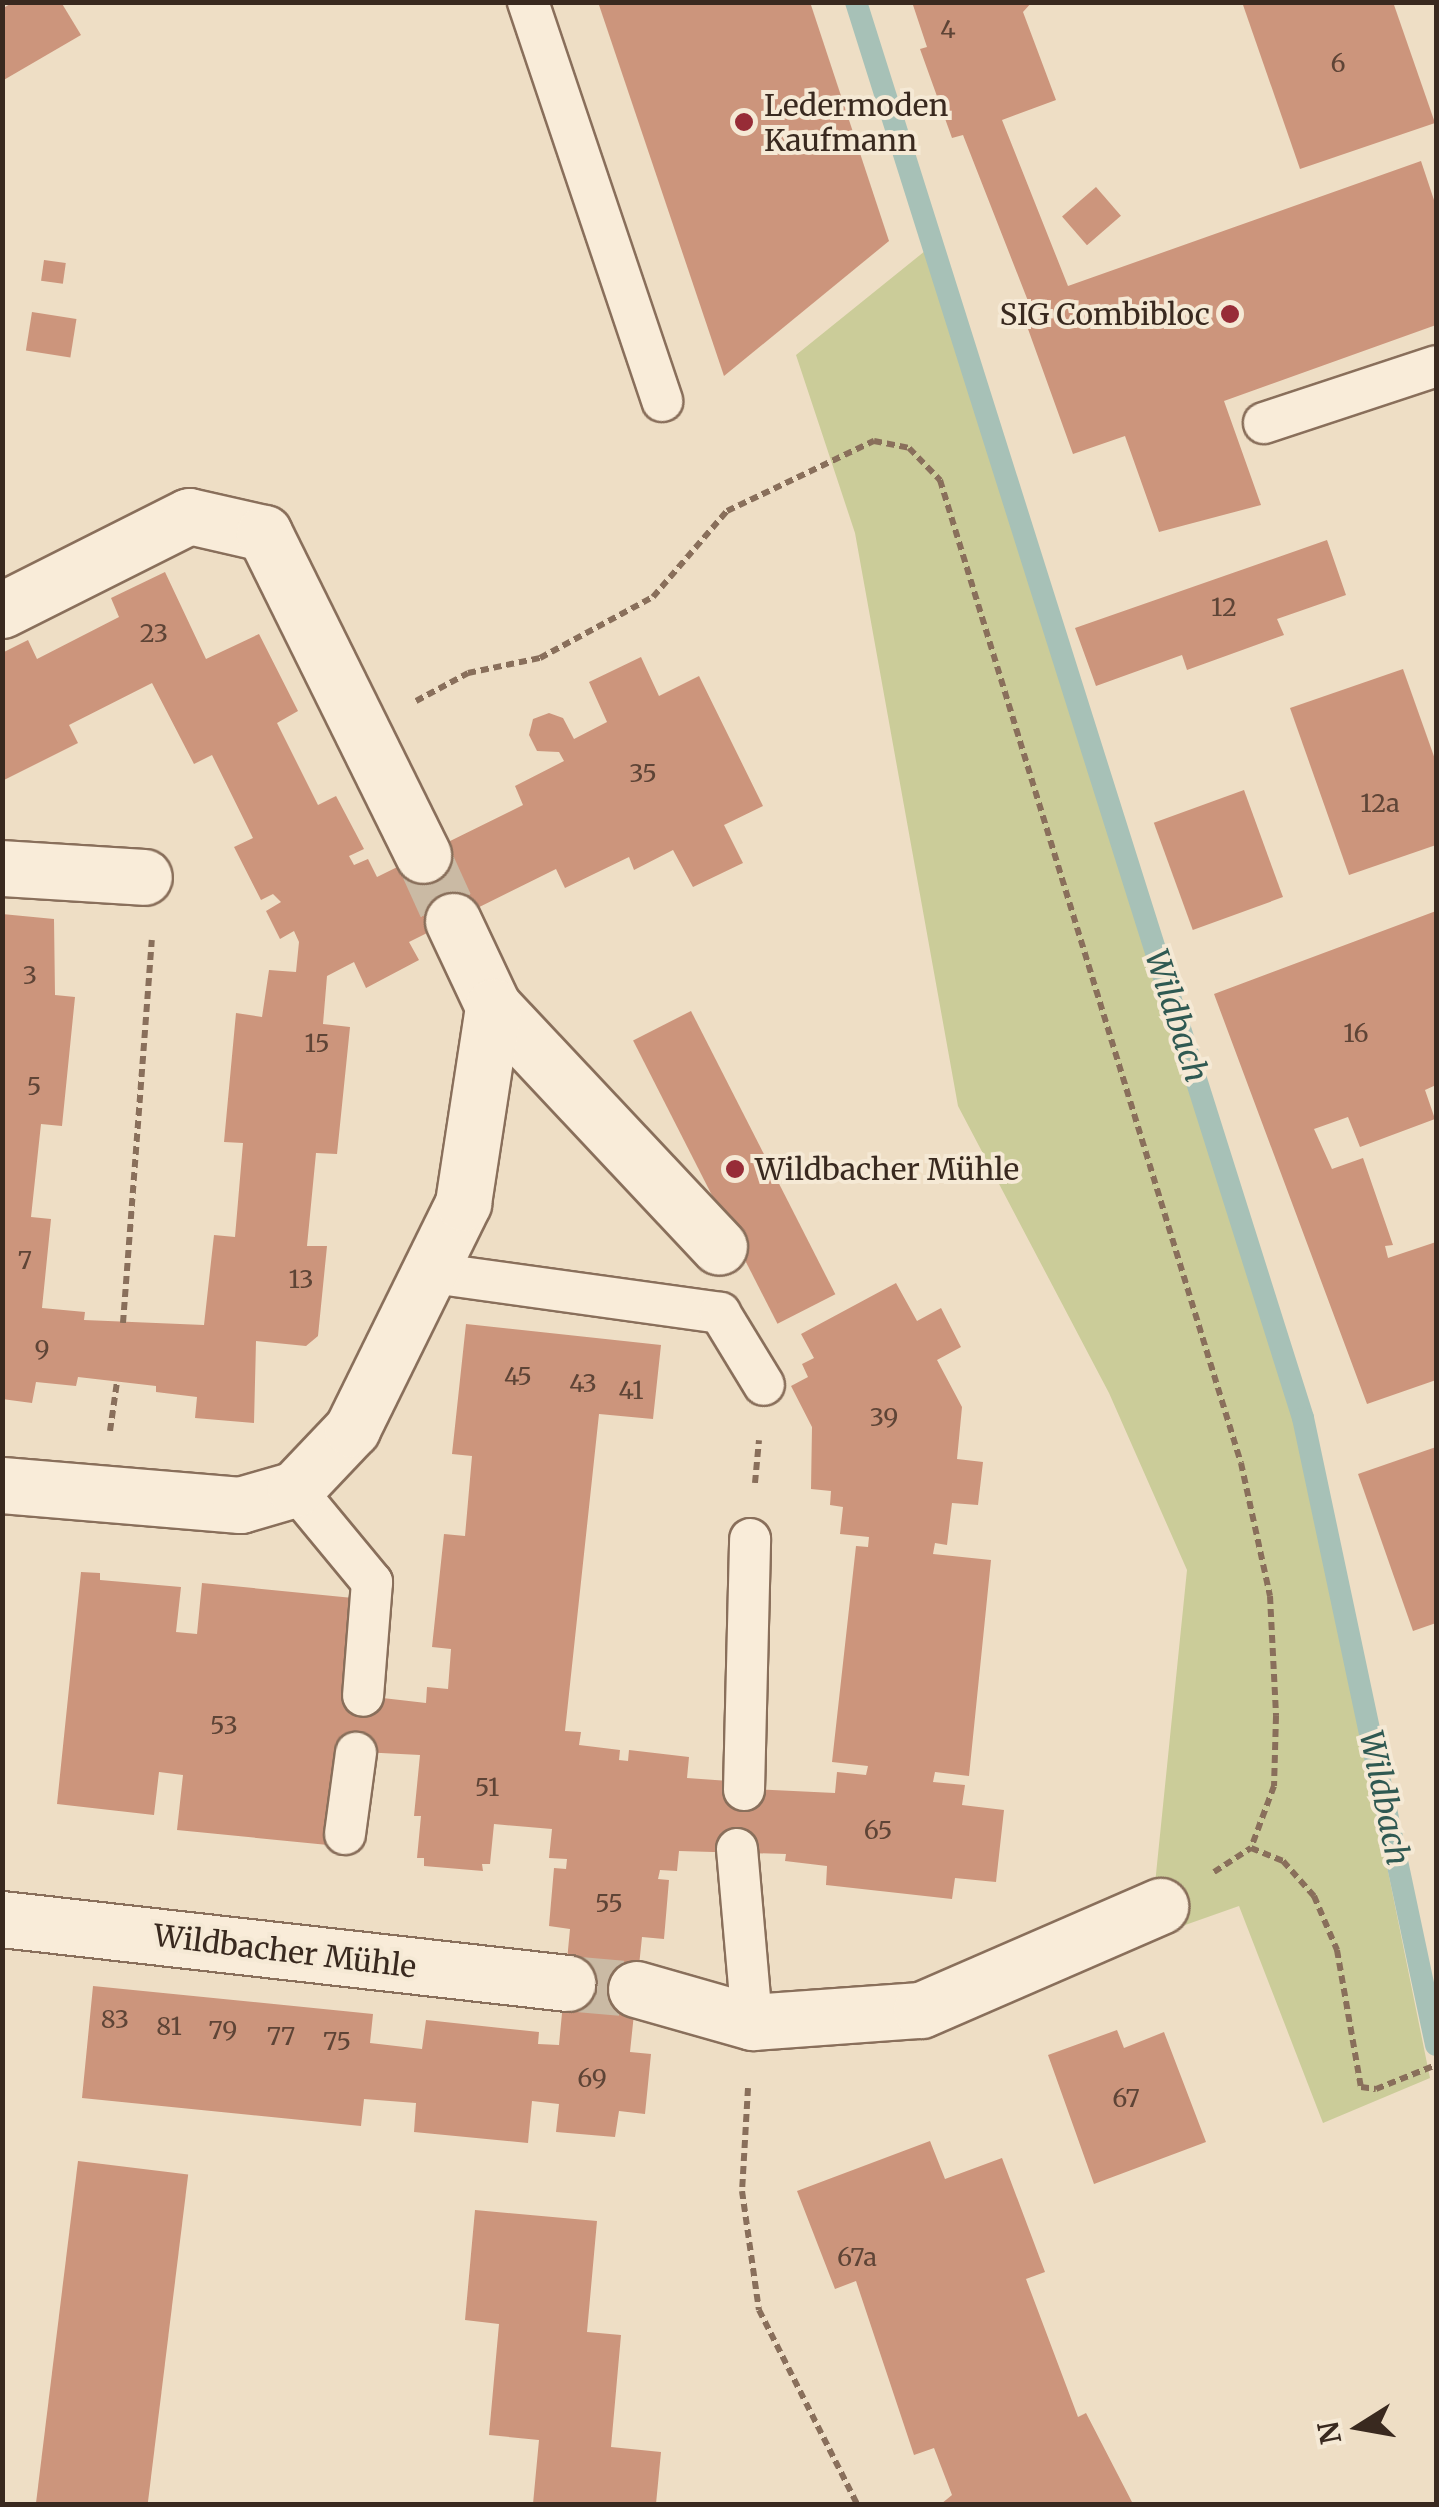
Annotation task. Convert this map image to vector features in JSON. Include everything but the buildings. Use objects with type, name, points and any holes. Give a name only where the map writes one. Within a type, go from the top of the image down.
[{"type":"street","points":[[2,610],[189,516],[264,533],[423,855]]},
{"type":"street","points":[[2,868],[144,877]]},
{"type":"street","points":[[452,921],[494,1006],[719,1247]]},
{"type":"street","points":[[2,1485],[240,1505],[295,1490],[352,1428],[433,1273],[463,1203],[494,1006]]},
{"type":"street","points":[[636,1989],[752,2022],[920,2010],[1160,1906]]},
{"type":"street","name":"Wildbacher Mühle","points":[[2,1918],[567,1984]]},
{"type":"lane","points":[[528,2],[662,401]]},
{"type":"lane","points":[[1264,423],[1436,366]]},
{"type":"lane","points":[[433,1273],[720,1312],[764,1385]]},
{"type":"lane","points":[[295,1490],[372,1582],[363,1696]]},
{"type":"lane","points":[[744,1790],[750,1539]]},
{"type":"lane","points":[[345,1834],[356,1752]]},
{"type":"lane","points":[[737,1849],[752,2022]]},
{"type":"path","points":[[362,730],[468,673],[540,658],[653,597],[727,512],[787,478],[874,441],[910,448],[940,480],[1241,1462],[1270,1596],[1276,1716],[1274,1786],[1250,1848],[1283,1861],[1314,1896],[1337,1950],[1361,2087],[1376,2089],[1436,2065]]},
{"type":"path","points":[[123,1323],[153,934]]},
{"type":"path","points":[[110,1425],[117,1382]]},
{"type":"path","points":[[754,1496],[764,1385]]},
{"type":"path","points":[[752,2022],[742,2191],[759,2310],[857,2504]]},
{"type":"green space","points":[[925,251],[1297,1423],[1430,2078],[1323,2123],[1239,1906],[1171,1930],[1155,1884],[1187,1570],[1109,1393],[958,1106],[855,533],[796,355]]},
{"type":"waterway","name":"Wildbach","points":[[856,2],[1303,1418],[1436,2045]]},
{"type":"tunnel","points":[[423,855],[453,921]]},
{"type":"tunnel","points":[[567,1983],[636,1989]]},
{"type":"place","name":"Ledermoden Kaufmann","points":[[744,122]]},
{"type":"place","name":"SIG Combibloc","points":[[1230,314]]},
{"type":"place","name":"Wildbacher Mühle","points":[[735,1169]]}]
